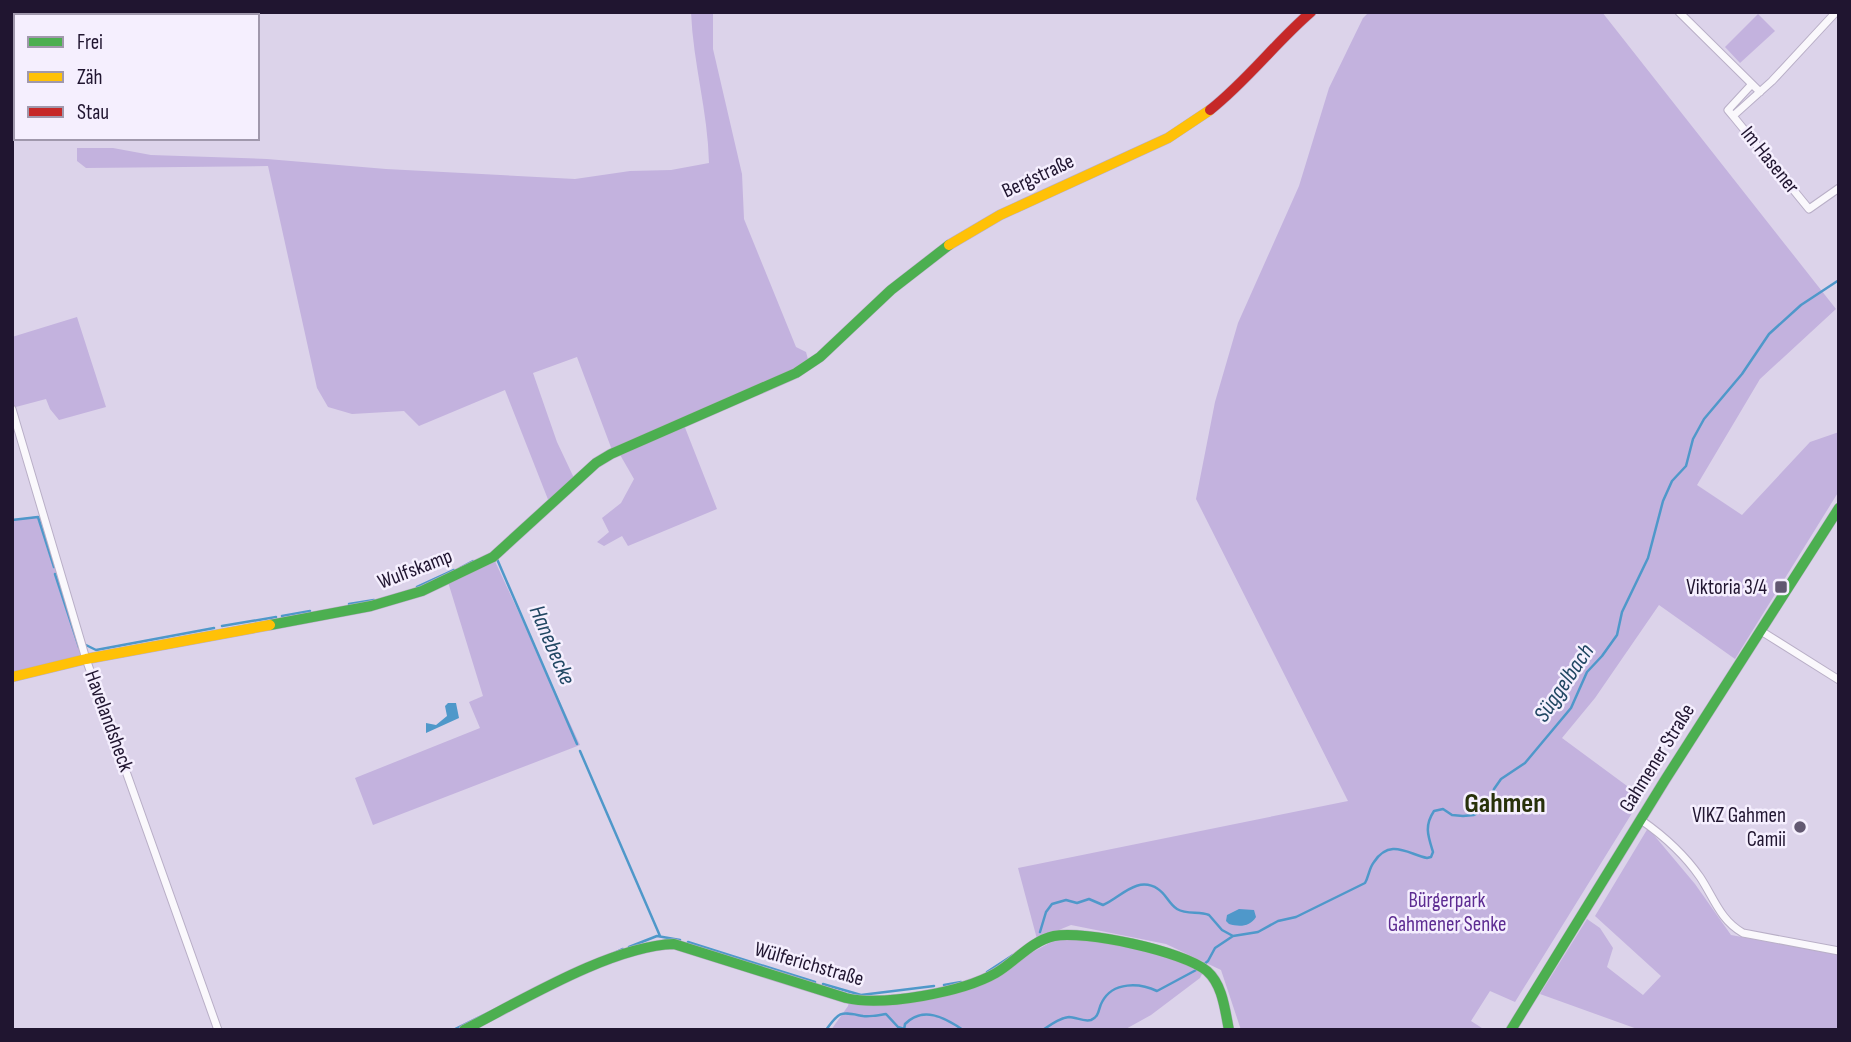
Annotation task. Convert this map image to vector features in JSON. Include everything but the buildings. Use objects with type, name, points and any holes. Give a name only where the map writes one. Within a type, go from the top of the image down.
[{"type":"street","name":"Bergstraße","points":[[782,379],[820,357],[891,290],[958,239],[1000,215],[1168,138],[1211,109],[1234,90],[1285,34],[1311,12]]},
{"type":"street","name":"Im Hasener","points":[[1679,12],[1760,92]]},
{"type":"street","name":"Im Hasener","points":[[1733,116],[1760,92],[1836,12]]},
{"type":"street","name":"Im Hasener","points":[[1752,84],[1728,110],[1810,209],[1839,188]]},
{"type":"street","name":"Wulfskamp","points":[[12,677],[86,659],[371,606],[422,591],[493,557],[594,464],[611,454],[782,379]]},
{"type":"street","name":"Havelandsheck","points":[[12,409],[86,659],[218,1030]]},
{"type":"street","name":"Gahmener Straße","points":[[1511,1030],[1839,508]]},
{"type":"street","points":[[1761,631],[1839,680]]},
{"type":"street","points":[[1641,820],[1670,842],[1700,878],[1716,908],[1732,927],[1754,935],[1839,951]]},
{"type":"street","name":"Wülferichstraße","points":[[464,1030],[596,965],[658,943],[674,944],[864,1001],[965,988],[995,974],[1041,942],[1061,935],[1115,941],[1170,953],[1194,962],[1205,969],[1219,991],[1229,1030]]},
{"type":"green space","points":[[691,12],[713,12],[713,49],[742,174],[744,219],[796,347],[806,352],[809,363],[612,450],[577,357],[533,373],[557,442],[574,478],[549,502],[505,390],[419,426],[404,411],[352,414],[328,407],[317,388],[268,166],[86,168],[77,161],[77,148],[113,148],[151,155],[267,159],[386,169],[575,179],[630,171],[671,170],[709,163]]},
{"type":"green space","name":"Bürgerpark Gahmener Senke","points":[[1369,12],[1602,12],[1836,309],[1760,379],[1697,485],[1742,515],[1810,442],[1839,432],[1839,491],[1735,659],[1659,605],[1595,698],[1562,738],[1642,797],[1515,1002],[1490,991],[1471,1021],[1485,1030],[1241,1030],[1221,970],[1166,944],[1071,925],[1037,939],[1018,868],[1348,801],[1196,499],[1215,402],[1238,323],[1299,186],[1329,88],[1363,18]]},
{"type":"green space","points":[[1758,14],[1775,31],[1740,63],[1725,47]]},
{"type":"green space","points":[[77,317],[106,407],[59,420],[46,399],[12,408],[12,337]]},
{"type":"green space","points":[[684,425],[717,509],[628,546],[622,536],[604,546],[597,542],[609,532],[602,518],[621,503],[634,479],[619,453]]},
{"type":"green space","points":[[44,515],[83,656],[12,673],[12,520]]},
{"type":"green space","points":[[494,559],[580,745],[373,825],[355,778],[480,728],[469,702],[483,696],[448,582]]},
{"type":"green space","points":[[1648,828],[1695,884],[1731,935],[1839,955],[1839,1030],[1640,1030],[1540,994],[1587,919],[1600,928],[1613,948],[1607,967],[1643,995],[1661,976],[1595,916]]},
{"type":"green space","points":[[1064,935],[1166,954],[1203,972],[1200,978],[1151,1015],[1124,1030],[831,1030],[848,1006],[850,998],[965,989]]},
{"type":"water","points":[[448,703],[456,703],[459,718],[426,733],[426,723],[436,725],[447,716],[445,706]]},
{"type":"water","points":[[1239,909],[1254,910],[1256,917],[1251,923],[1244,925],[1229,924],[1226,921],[1227,915]]},
{"type":"waterway","name":"Süggelbach","points":[[1203,965],[1215,948],[1233,936],[1258,932],[1278,921],[1296,917],[1365,883],[1372,864],[1386,851],[1399,849],[1431,857],[1433,852],[1428,826],[1434,811],[1443,809],[1452,815],[1463,816],[1474,815],[1485,809],[1501,779],[1525,763],[1571,708],[1587,672],[1617,635],[1622,612],[1648,558],[1663,501],[1672,481],[1686,466],[1693,439],[1704,419],[1742,374],[1769,334],[1801,305],[1839,280]]},
{"type":"waterway","name":"Hanebecke","points":[[12,520],[38,517],[54,567]]},
{"type":"waterway","name":"Hanebecke","points":[[497,559],[577,744]]},
{"type":"waterway","name":"Hanebecke","points":[[460,568],[473,561]]},
{"type":"waterway","name":"Hanebecke","points":[[417,587],[454,570]]},
{"type":"waterway","name":"Hanebecke","points":[[55,574],[79,647]]},
{"type":"waterway","name":"Hanebecke","points":[[349,604],[374,600]]},
{"type":"waterway","name":"Hanebecke","points":[[282,616],[310,611]]},
{"type":"waterway","name":"Hanebecke","points":[[222,626],[276,617]]},
{"type":"waterway","name":"Hanebecke","points":[[86,645],[96,650],[214,628]]},
{"type":"waterway","name":"Hanebecke","points":[[580,751],[660,936]]},
{"type":"waterway","points":[[1040,932],[1046,912],[1052,904],[1066,900],[1077,903],[1089,899],[1103,905],[1136,886],[1150,885],[1158,889],[1174,907],[1181,911],[1209,915],[1222,930],[1233,936]]},
{"type":"waterway","points":[[629,947],[657,936],[680,940]]},
{"type":"waterway","points":[[688,942],[815,982]]},
{"type":"waterway","points":[[610,955],[623,949]]},
{"type":"waterway","points":[[987,972],[1013,955]]},
{"type":"waterway","name":"Süggelbach","points":[[1043,1030],[1065,1018],[1091,1020],[1107,995],[1120,987],[1135,985],[1157,991],[1198,969]]},
{"type":"waterway","points":[[944,985],[961,982]]},
{"type":"waterway","points":[[823,984],[861,995],[934,986]]},
{"type":"waterway","points":[[453,1030],[494,1010]]},
{"type":"waterway","points":[[826,1030],[838,1016],[845,1013],[866,1016],[886,1014],[898,1027],[904,1029]]},
{"type":"waterway","name":"Süggelbach","points":[[904,1030],[905,1024],[912,1019],[926,1015],[934,1015],[963,1030]]},
{"type":"traffic: fast","points":[[270,625],[371,606],[422,591],[493,557],[596,463],[796,373],[820,357],[891,290],[949,245]]},
{"type":"traffic: fast","points":[[1511,1030],[1665,780],[1839,508]]},
{"type":"traffic: fast","points":[[464,1030],[595,964],[649,947],[674,944],[846,998],[880,1001],[944,992],[982,980],[1038,942],[1054,936],[1068,935],[1133,944],[1177,956],[1207,971],[1217,983],[1229,1030]]},
{"type":"traffic: slow","points":[[949,245],[1000,215],[1168,138],[1210,110]]},
{"type":"traffic: slow","points":[[12,677],[86,659],[270,625]]},
{"type":"traffic: jam","points":[[1210,110],[1311,12]]},
{"type":"place","name":"Viktoria 3/4","points":[[1781,587]]},
{"type":"place","name":"VIKZ Gahmen Camii","points":[[1800,827]]},
{"type":"district","name":"Gahmen","points":[[1505,803]]}]
